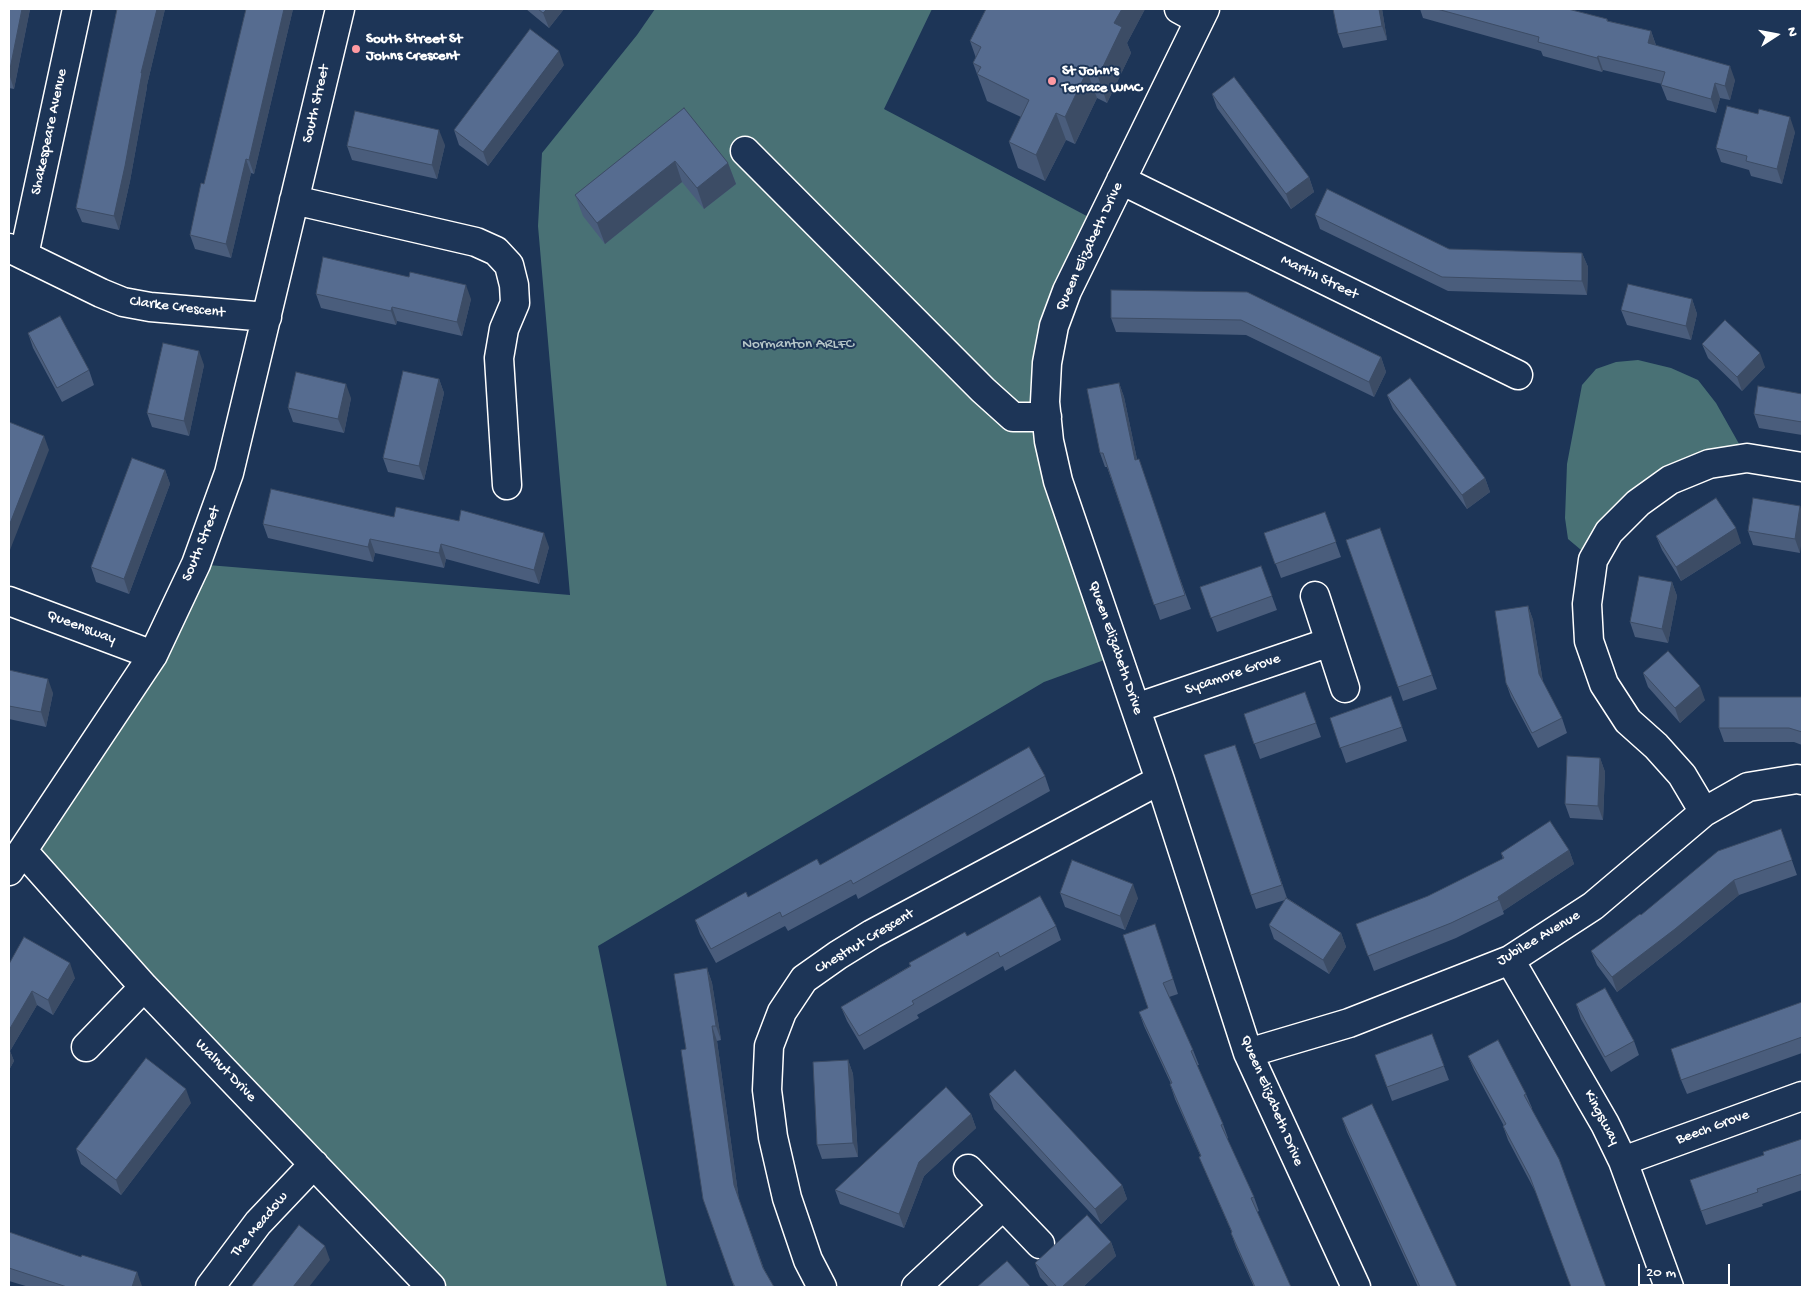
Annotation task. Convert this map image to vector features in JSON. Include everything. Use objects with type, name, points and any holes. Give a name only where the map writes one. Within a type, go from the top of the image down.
[{"type":"street","name":"Shakespeare Avenue","points":[[16,251],[77,9]]},
{"type":"street","name":"South Street","points":[[16,861],[153,655],[196,564],[229,473],[340,9]]},
{"type":"street","name":"Queen Elizabeth Drive","points":[[1194,12],[1121,180],[1067,291],[1054,326],[1047,363],[1045,402],[1048,441],[1058,481],[1160,780],[1248,1053],[1356,1287]]},
{"type":"street","points":[[745,151],[983,390],[1013,417],[1046,418]]},
{"type":"street","name":"Martin Street","points":[[1121,180],[1518,375]]},
{"type":"street","points":[[294,200],[476,242],[496,251],[509,265],[514,285],[515,303],[504,328],[499,358],[507,485]]},
{"type":"street","name":"Clarke Crescent","points":[[16,251],[123,302],[150,307],[267,318]]},
{"type":"street","points":[[1704,812],[1682,775],[1656,746],[1628,721],[1604,684],[1589,641],[1587,604],[1593,560],[1609,532],[1638,503],[1670,480],[1709,464],[1747,458],[1802,468]]},
{"type":"street","points":[[1315,596],[1345,688]]},
{"type":"street","name":"Queensway","points":[[9,601],[153,655]]},
{"type":"street","name":"Sycamore Grove","points":[[1136,708],[1330,642]]},
{"type":"street","name":"Chestnut Crescent","points":[[822,1287],[808,1260],[787,1198],[773,1137],[767,1090],[769,1046],[782,1012],[804,979],[838,954],[1160,780]]},
{"type":"street","name":"Jubilee Avenue","points":[[1248,1053],[1349,1023],[1510,960],[1592,906],[1704,812],[1748,787],[1802,780]]},
{"type":"street","name":"Walnut Drive","points":[[16,861],[144,987],[431,1287]]},
{"type":"street","name":"Kingsway","points":[[1510,960],[1606,1124],[1623,1161],[1669,1287]]},
{"type":"street","points":[[86,1047],[144,987]]},
{"type":"street","name":"Beech Grove","points":[[1623,1161],[1802,1096]]},
{"type":"street","name":"The Meadow","points":[[210,1287],[258,1223],[314,1164]]},
{"type":"street","points":[[968,1169],[1040,1244]]},
{"type":"street","points":[[916,1287],[1003,1206]]},
{"type":"green space","name":"Normanton ARLFC","points":[[655,9],[932,9],[884,109],[1100,223],[1067,291],[1045,402],[1118,655],[1044,682],[598,946],[667,1287],[431,1287],[23,851],[196,564],[570,595],[538,226],[542,153],[637,35]]},
{"type":"green space","points":[[1638,360],[1671,368],[1698,380],[1716,403],[1747,458],[1670,480],[1593,560],[1568,539],[1565,518],[1567,464],[1582,385],[1596,369],[1616,362]]},
{"type":"building","points":[[9,9],[22,9],[9,74]]},
{"type":"building","points":[[117,9],[157,9],[141,73],[125,166],[114,216],[76,208]]},
{"type":"building","points":[[246,9],[284,9],[249,160],[246,159],[226,244],[190,235],[201,183],[204,184]]},
{"type":"building","points":[[538,9],[547,9],[543,13]]},
{"type":"building","name":"St John's Terrace WMC","points":[[986,9],[1122,9],[1114,23],[1122,27],[1098,77],[1087,71],[1065,117],[1056,113],[1036,155],[1009,142],[1029,100],[977,74],[981,67],[973,63],[981,47],[970,41]]},
{"type":"building","points":[[1333,9],[1379,9],[1382,26],[1338,34]]},
{"type":"building","points":[[1437,9],[1568,9],[1607,19],[1607,21],[1651,31],[1648,43],[1730,66],[1725,86],[1715,83],[1711,99],[1661,85],[1665,72],[1598,56],[1597,58],[1538,42],[1539,37]]},
{"type":"building","points":[[530,29],[559,51],[483,152],[454,130]]},
{"type":"building","points":[[1234,77],[1309,177],[1286,194],[1212,94]]},
{"type":"building","points":[[1727,106],[1758,114],[1759,109],[1790,117],[1777,169],[1746,161],[1747,156],[1716,148]]},
{"type":"building","points":[[684,108],[728,163],[697,188],[675,161],[597,223],[575,195]]},
{"type":"building","points":[[355,111],[439,130],[432,165],[347,146]]},
{"type":"building","points":[[1327,189],[1449,249],[1582,253],[1582,281],[1442,277],[1315,215]]},
{"type":"building","points":[[323,257],[409,277],[410,272],[466,285],[457,322],[392,307],[391,311],[316,294]]},
{"type":"building","points":[[1628,284],[1692,299],[1686,326],[1621,310]]},
{"type":"building","points":[[1111,290],[1247,292],[1381,357],[1369,382],[1241,320],[1111,318]]},
{"type":"building","points":[[60,316],[89,370],[57,388],[28,333]]},
{"type":"building","points":[[1725,320],[1760,353],[1737,377],[1702,344]]},
{"type":"building","points":[[163,343],[199,351],[184,421],[147,413]]},
{"type":"building","points":[[403,371],[439,379],[419,466],[383,458]]},
{"type":"building","points":[[296,372],[346,384],[338,419],[288,408]]},
{"type":"building","points":[[1410,378],[1485,478],[1462,495],[1387,395]]},
{"type":"building","points":[[1119,383],[1135,460],[1139,459],[1185,595],[1154,605],[1103,453],[1100,453],[1087,389]]},
{"type":"building","points":[[1758,386],[1802,394],[1802,422],[1754,414]]},
{"type":"building","points":[[9,422],[44,436],[9,526]]},
{"type":"building","points":[[132,458],[165,470],[124,579],[91,567]]},
{"type":"building","points":[[271,489],[394,517],[396,507],[459,521],[461,510],[544,533],[534,570],[441,544],[439,553],[370,539],[368,547],[263,524]]},
{"type":"building","points":[[1716,498],[1736,528],[1676,567],[1656,536]]},
{"type":"building","points":[[1753,498],[1800,506],[1795,539],[1748,531]]},
{"type":"building","points":[[1325,512],[1336,542],[1275,564],[1264,533]]},
{"type":"building","points":[[1380,528],[1432,675],[1398,687],[1346,540]]},
{"type":"building","points":[[1261,566],[1272,596],[1211,618],[1200,587]]},
{"type":"building","points":[[1639,576],[1672,582],[1662,629],[1630,622]]},
{"type":"building","points":[[1528,606],[1539,674],[1562,718],[1532,733],[1506,683],[1495,611]]},
{"type":"building","points":[[1668,651],[1700,686],[1675,708],[1643,673]]},
{"type":"building","points":[[9,670],[48,679],[41,712],[9,706]]},
{"type":"building","points":[[1305,692],[1316,723],[1254,744],[1244,714]]},
{"type":"building","points":[[1391,696],[1402,727],[1340,748],[1330,718]]},
{"type":"building","points":[[1719,697],[1802,697],[1802,732],[1789,728],[1719,728]]},
{"type":"building","points":[[1235,745],[1282,885],[1251,895],[1204,755]]},
{"type":"building","points":[[1029,747],[1045,776],[853,884],[851,880],[782,917],[780,912],[711,949],[695,920],[746,892],[748,897],[817,859],[820,865]]},
{"type":"building","points":[[1567,756],[1600,758],[1598,806],[1565,804]]},
{"type":"building","points":[[1550,821],[1569,850],[1498,897],[1499,900],[1451,923],[1368,956],[1356,924],[1428,896],[1504,858],[1501,853]]},
{"type":"building","points":[[1781,829],[1792,860],[1734,880],[1675,929],[1612,977],[1591,951],[1641,915],[1718,851]]},
{"type":"building","points":[[1072,860],[1133,884],[1120,916],[1060,893]]},
{"type":"building","points":[[1040,896],[1056,926],[1000,957],[998,952],[912,1001],[914,1004],[859,1036],[841,1007],[911,966],[909,963],[965,932],[967,936]]},
{"type":"building","points":[[1286,898],[1341,933],[1323,960],[1269,925]]},
{"type":"building","points":[[1155,924],[1173,979],[1163,983],[1193,1050],[1191,1051],[1223,1124],[1221,1125],[1254,1197],[1251,1198],[1291,1287],[1255,1287],[1199,1157],[1201,1156],[1170,1084],[1172,1083],[1139,1012],[1148,1008],[1123,935]]},
{"type":"building","points":[[24,937],[70,963],[48,1000],[32,991],[9,1030],[9,964]]},
{"type":"building","points":[[707,968],[716,1026],[712,1026],[734,1185],[763,1268],[774,1287],[735,1287],[703,1199],[681,1050],[686,1049],[674,974]]},
{"type":"building","points":[[1605,988],[1634,1041],[1605,1057],[1576,1004]]},
{"type":"building","points":[[1802,1002],[1802,1037],[1681,1080],[1671,1049]]},
{"type":"building","points":[[1432,1034],[1444,1066],[1387,1087],[1375,1055]]},
{"type":"building","points":[[1498,1040],[1526,1094],[1524,1095],[1559,1159],[1606,1287],[1571,1287],[1530,1177],[1503,1126],[1506,1124],[1468,1056]]},
{"type":"building","points":[[146,1058],[186,1089],[116,1180],[76,1149]]},
{"type":"building","points":[[848,1060],[853,1143],[817,1145],[813,1062]]},
{"type":"building","points":[[1015,1070],[1122,1185],[1095,1209],[989,1094]]},
{"type":"building","points":[[946,1087],[971,1114],[919,1162],[899,1214],[835,1190]]},
{"type":"building","points":[[1372,1104],[1457,1287],[1420,1287],[1342,1118]]},
{"type":"building","points":[[1802,1139],[1802,1174],[1757,1189],[1758,1192],[1701,1211],[1690,1180],[1764,1155],[1763,1152]]},
{"type":"building","points":[[1087,1215],[1111,1242],[1062,1287],[1057,1287],[1035,1263]]},
{"type":"building","points":[[299,1225],[325,1246],[293,1287],[251,1287]]},
{"type":"building","points":[[9,1232],[81,1257],[82,1255],[137,1272],[132,1287],[67,1287],[9,1268]]},
{"type":"building","points":[[1007,1261],[1030,1286],[977,1287]]},
{"type":"place","name":"South Street St Johns Crescent","points":[[356,49]]},
{"type":"place","name":"St John's Terrace WMC","points":[[1052,81]]}]
